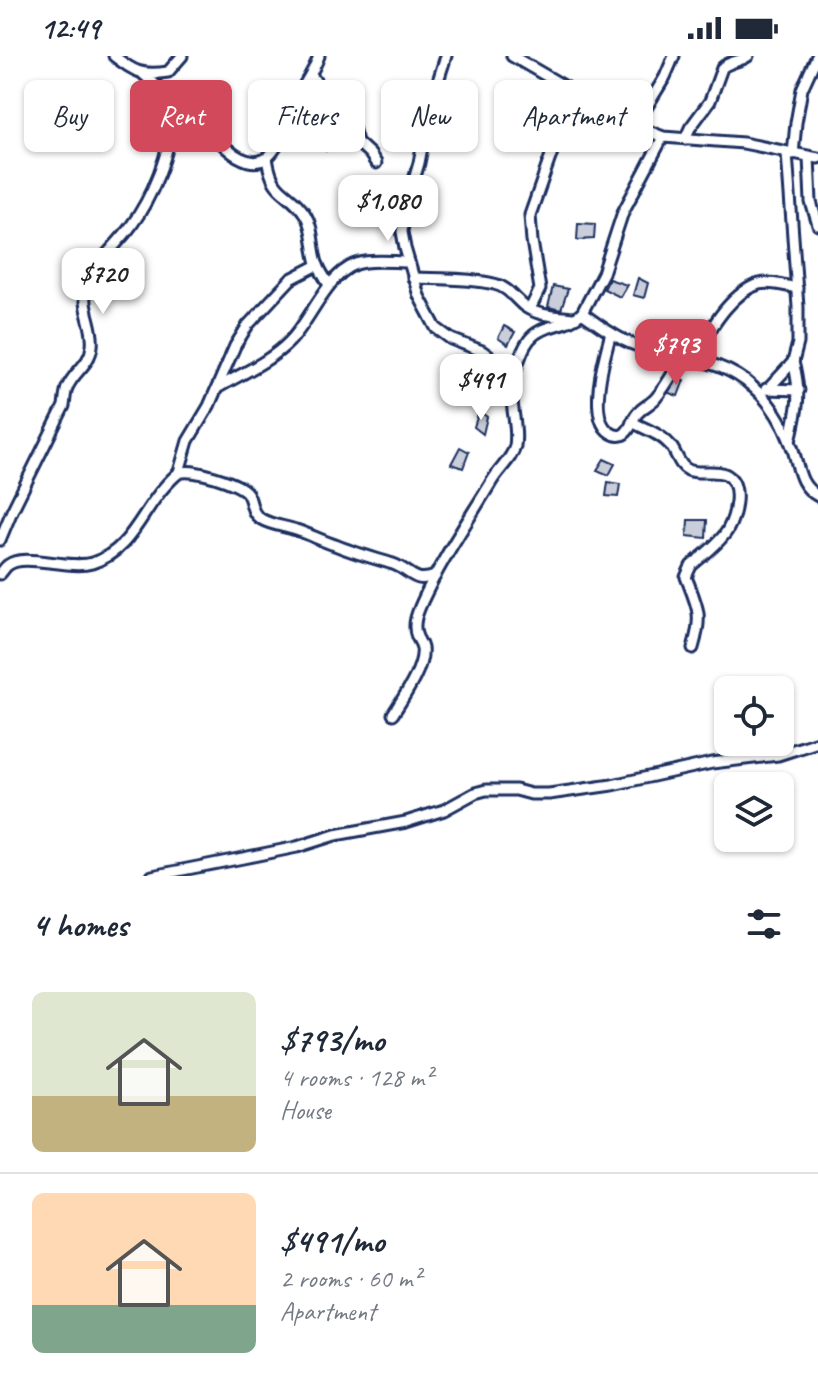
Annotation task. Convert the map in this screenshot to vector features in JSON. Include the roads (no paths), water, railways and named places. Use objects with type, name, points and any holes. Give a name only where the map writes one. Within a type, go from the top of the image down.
[{"type":"street","points":[[143,74],[168,72],[182,56]]},
{"type":"street","points":[[232,152],[237,157],[256,162],[267,158],[286,127],[298,94],[319,56]]},
{"type":"street","points":[[446,56],[430,106],[402,232],[419,296],[436,328],[451,339],[482,351],[515,375]]},
{"type":"street","points":[[512,56],[554,80]]},
{"type":"street","points":[[653,97],[674,56]]},
{"type":"street","points":[[685,139],[710,101],[722,68],[748,56]]},
{"type":"street","points":[[790,442],[799,390],[793,362],[798,343],[790,153],[802,89],[817,56]]},
{"type":"street","points":[[117,57],[124,65],[150,80]]},
{"type":"street","points":[[311,75],[328,99],[346,111],[353,122],[357,142],[376,163]]},
{"type":"street","points":[[653,133],[663,137],[743,143],[814,158],[811,202],[818,225]]},
{"type":"street","points":[[393,714],[419,665],[422,646],[416,635],[415,621],[435,576],[492,481],[515,449],[512,397],[515,375],[524,349],[530,337],[538,332],[580,316],[603,273],[623,212],[663,137]]},
{"type":"street","points":[[0,540],[64,406],[67,387],[89,358],[92,339],[84,298],[88,283],[141,211],[160,171],[164,152]]},
{"type":"street","points":[[530,309],[540,289],[530,215],[552,152]]},
{"type":"street","points":[[267,158],[274,183],[305,214],[318,265],[329,285]]},
{"type":"street","points":[[217,388],[289,343],[329,285],[354,265],[409,262]]},
{"type":"street","points":[[0,574],[16,560],[81,565],[93,563],[127,540],[159,493],[179,472],[188,441],[248,325],[291,279],[318,265]]},
{"type":"street","points":[[413,278],[494,284],[505,288],[530,309],[556,316],[580,316],[632,345],[704,360],[732,370],[755,388],[777,415],[790,442],[801,481],[818,496]]},
{"type":"street","points":[[611,333],[598,387],[601,417],[607,431],[622,435],[638,413],[655,399],[723,312],[747,290],[769,283],[797,288]]},
{"type":"street","points":[[768,389],[793,362]]},
{"type":"street","points":[[755,388],[799,390]]},
{"type":"street","points":[[632,422],[661,437],[671,446],[684,467],[691,471],[723,472],[735,485],[736,499],[726,533],[687,572],[700,618],[693,648]]},
{"type":"street","points":[[179,472],[205,474],[242,488],[248,495],[253,512],[271,523],[401,567],[418,579],[435,576]]},
{"type":"street","points":[[152,876],[406,822],[444,810],[486,790],[549,794],[612,785],[712,763],[778,755],[818,742]]}]
